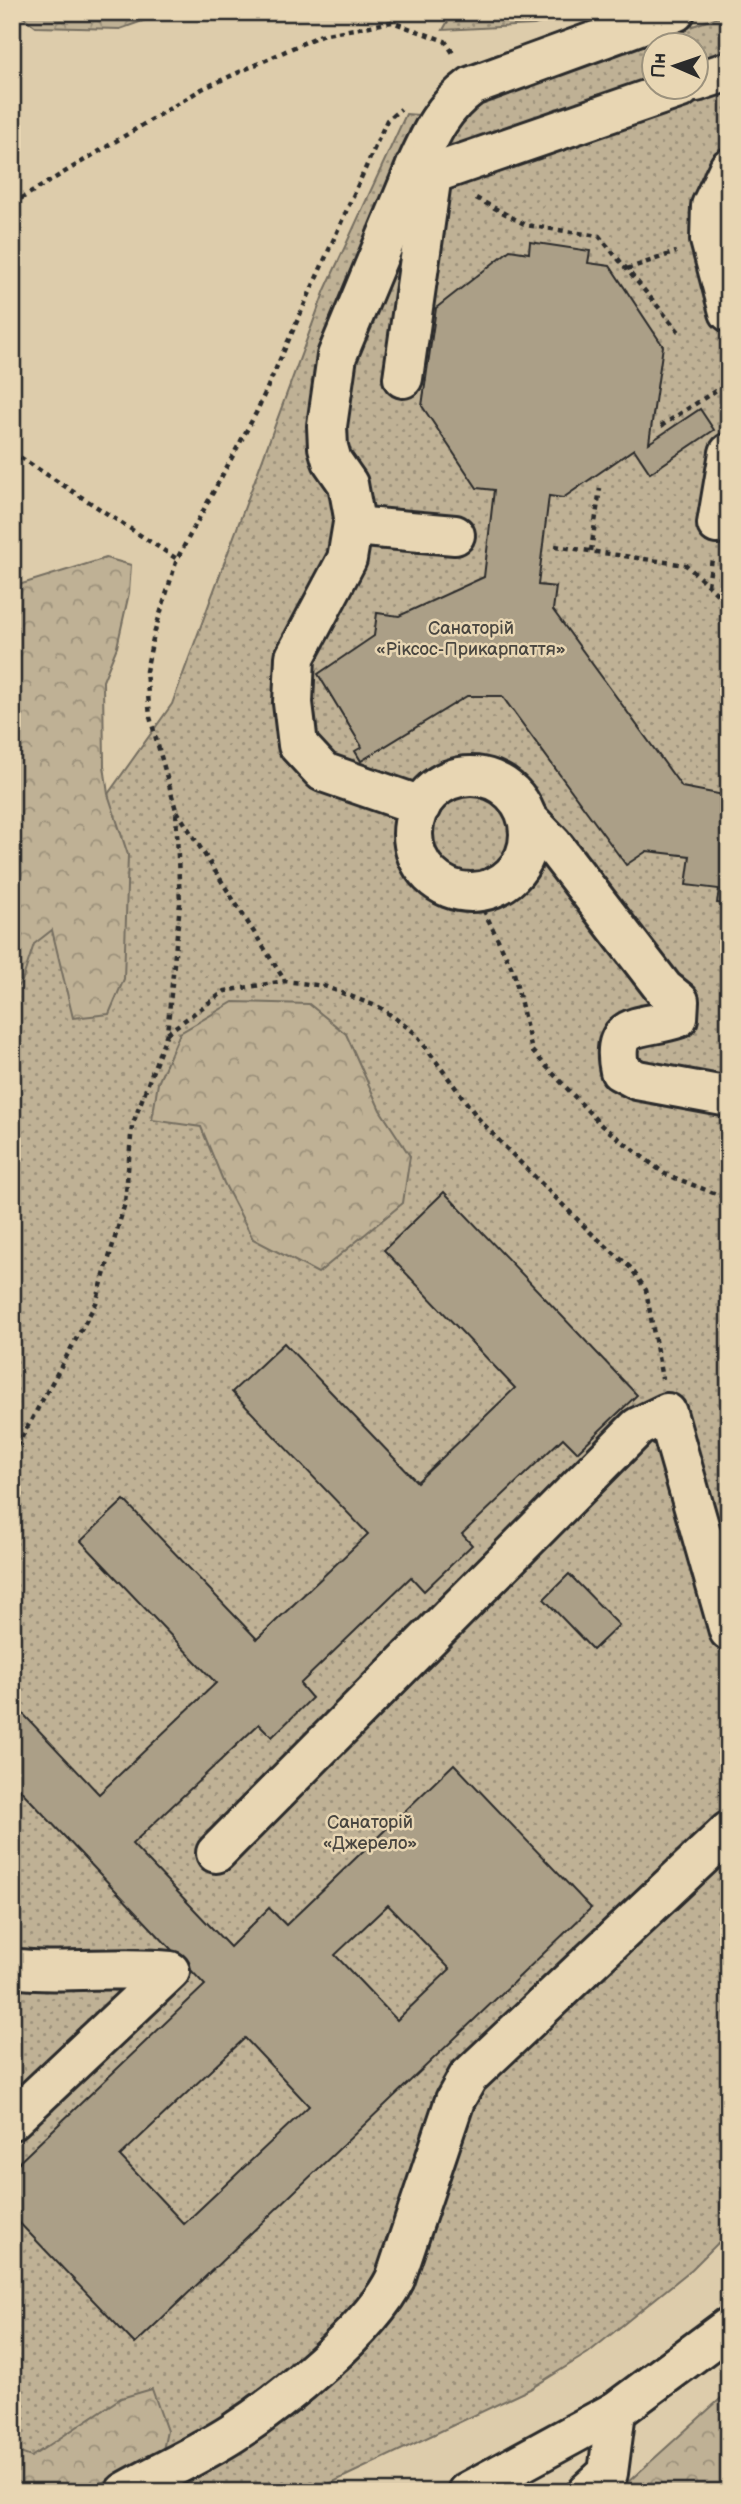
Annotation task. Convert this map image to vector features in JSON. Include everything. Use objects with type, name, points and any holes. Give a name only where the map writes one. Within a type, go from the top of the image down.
[{"type":"street","points":[[421,806],[323,772],[298,745],[292,703],[295,657],[347,559],[354,517],[348,484],[332,461],[328,447],[327,426],[337,356],[424,170],[439,116],[452,100],[472,86],[675,12]]},
{"type":"street","points":[[710,77],[729,71]]},
{"type":"street","points":[[424,170],[640,101]]},
{"type":"street","points":[[729,168],[711,206],[710,240],[729,312]]},
{"type":"street","points":[[403,378],[424,170]]},
{"type":"street","points":[[718,524],[729,453]]},
{"type":"street","points":[[353,526],[455,535]]},
{"type":"street","points":[[528,819],[529,846],[517,871],[503,884],[475,892],[450,890],[435,880],[422,867],[414,850],[413,831],[421,806],[439,785],[474,775],[492,779],[508,788],[520,802],[528,819],[553,845],[664,989],[679,1002],[678,1018],[637,1025],[626,1030],[619,1044],[620,1071],[637,1080],[729,1097]]},
{"type":"street","points":[[216,1853],[638,1427],[667,1413],[729,1630]]},
{"type":"street","points":[[125,2492],[233,2433],[353,2335],[384,2302],[395,2279],[455,2100],[468,2077],[729,1831]]},
{"type":"street","points":[[12,1968],[63,1972],[134,1967],[170,1971],[12,2120]]},
{"type":"street","points":[[467,2492],[616,2411],[729,2327]]},
{"type":"street","points":[[587,2492],[608,2473],[616,2411]]},
{"type":"path","points":[[388,12],[392,22]]},
{"type":"path","points":[[12,204],[202,89],[321,36],[392,22],[446,41]]},
{"type":"path","points":[[12,1455],[96,1303],[125,1203],[132,1126],[167,1033],[180,904],[176,810],[150,717],[146,671],[177,559],[256,413],[387,120],[408,103]]},
{"type":"path","points":[[424,170],[526,225],[599,236],[680,333]]},
{"type":"path","points":[[627,269],[710,240]]},
{"type":"path","points":[[661,426],[729,382]]},
{"type":"path","points":[[12,452],[177,559]]},
{"type":"path","points":[[591,551],[600,488]]},
{"type":"path","points":[[555,546],[686,565],[729,605]]},
{"type":"path","points":[[176,810],[285,981]]},
{"type":"path","points":[[475,892],[514,973],[532,1051],[601,1126],[665,1174],[729,1199]]},
{"type":"path","points":[[167,1033],[225,991],[285,981],[324,986],[357,997],[381,1008],[415,1033],[487,1128],[590,1232],[631,1268],[646,1290],[667,1413]]},
{"type":"green space","points":[[17,12],[168,12],[120,29],[36,27]]},
{"type":"green space","points":[[453,12],[577,12],[534,25],[443,30]]},
{"type":"green space","name":"Санаторій «Джерело»","points":[[729,13],[729,2232],[692,2269],[588,2353],[530,2389],[312,2492],[12,2492],[12,929],[172,704],[325,290],[406,114],[460,118],[481,102],[640,45],[640,102],[710,102],[710,32],[676,32]]},
{"type":"green space","points":[[106,558],[131,565],[129,593],[117,647],[103,681],[104,766],[108,794],[128,855],[124,979],[109,1014],[73,1018],[52,930],[34,944],[22,981],[12,993],[12,587]]},
{"type":"green space","points":[[233,1002],[309,1004],[346,1034],[380,1110],[410,1156],[403,1203],[318,1273],[253,1239],[224,1183],[201,1127],[152,1120],[158,1083],[180,1033]]},
{"type":"green space","points":[[152,2389],[167,2431],[163,2450],[85,2492],[12,2492],[12,2450],[31,2457],[121,2398]]},
{"type":"green space","points":[[729,2391],[729,2492],[617,2492]]},
{"type":"building","points":[[530,242],[590,251],[588,263],[610,266],[663,346],[649,443],[700,409],[714,430],[650,473],[634,449],[563,498],[549,496],[538,585],[556,587],[553,610],[682,787],[729,796],[729,904],[717,903],[719,889],[686,885],[690,856],[647,851],[626,865],[502,696],[467,696],[361,761],[355,751],[362,747],[318,674],[374,636],[377,613],[399,616],[484,577],[494,490],[477,488],[422,406],[436,308],[510,250],[529,253]]},
{"type":"building","points":[[729,992],[729,1043],[722,1043]]},
{"type":"building","points":[[444,1192],[637,1395],[577,1452],[563,1438],[462,1534],[472,1545],[424,1591],[411,1577],[300,1684],[312,1698],[272,1737],[259,1724],[132,1844],[230,1947],[269,1908],[286,1925],[454,1764],[591,1908],[135,2344],[12,2215],[12,2169],[205,1985],[12,1781],[12,1702],[99,1794],[216,1683],[81,1541],[124,1500],[257,1639],[368,1534],[232,1392],[284,1343],[417,1482],[515,1388],[384,1250]],"holes":[[[388,1905],[450,1969],[397,2020],[335,1955]],[[245,2038],[309,2106],[184,2224],[120,2156]]]},
{"type":"building","points":[[569,1574],[619,1625],[593,1650],[544,1599]]},
{"type":"park label","name":"Санаторій «Ріксос-Прикарпаття»","points":[[471,638]]}]
